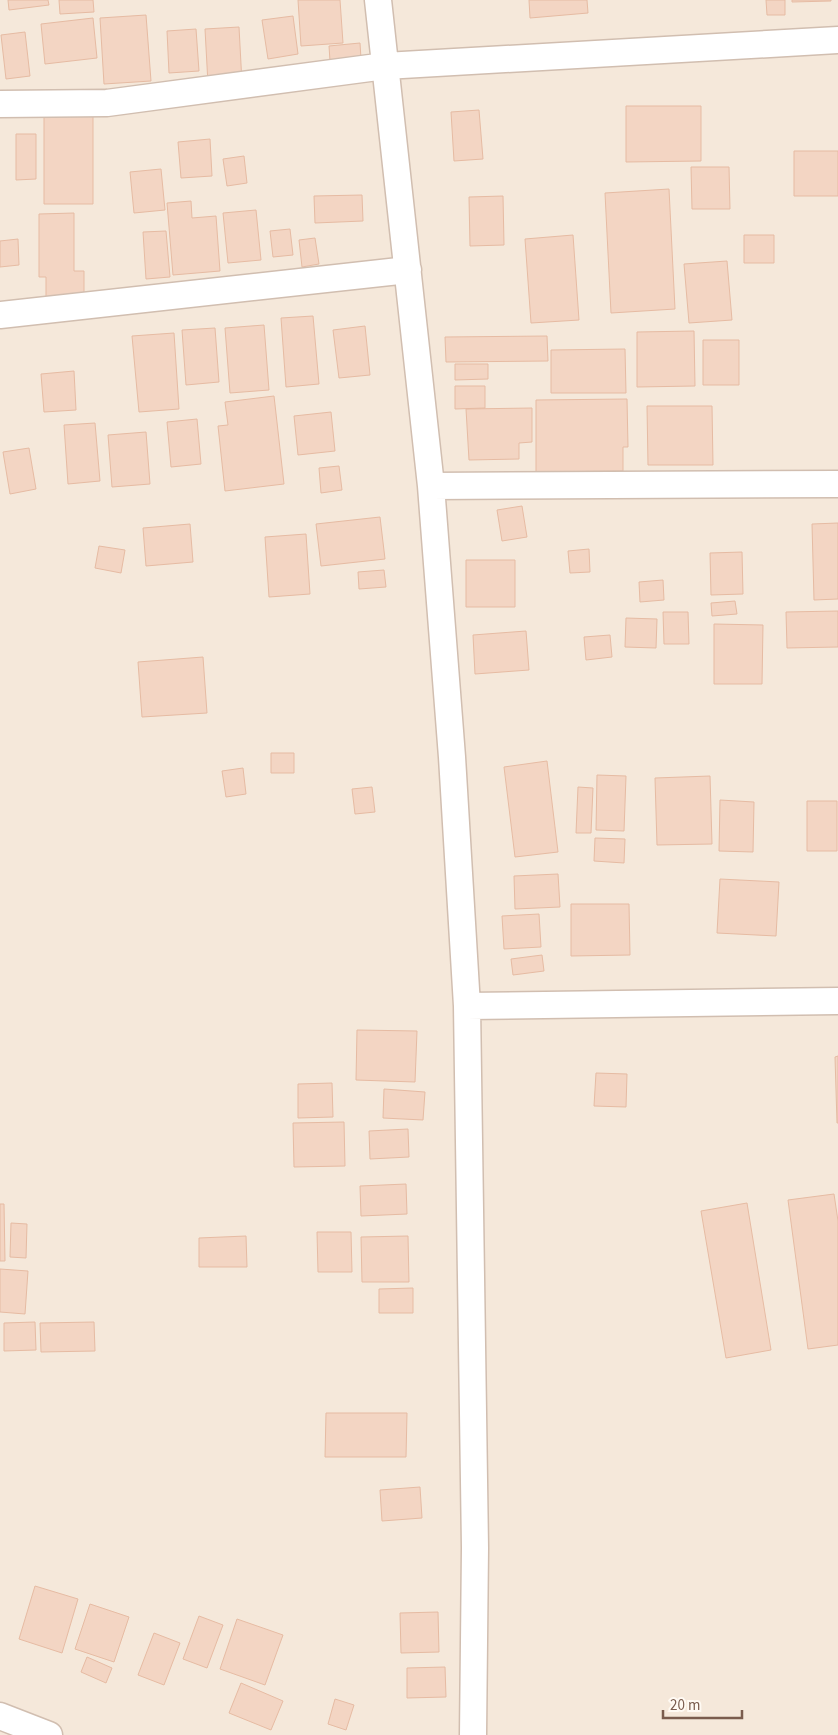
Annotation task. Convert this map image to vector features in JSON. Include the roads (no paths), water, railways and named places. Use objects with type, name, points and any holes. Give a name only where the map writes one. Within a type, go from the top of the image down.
[{"type":"street","points":[[378,0],[431,486],[452,757],[467,1006],[475,1548],[473,1735]]},
{"type":"street","points":[[0,104],[107,103],[385,66],[838,40]]},
{"type":"street","points":[[0,315],[408,270]]},
{"type":"street","points":[[431,486],[838,484]]},
{"type":"street","points":[[467,1006],[838,1001]]},
{"type":"street","points":[[0,1716],[49,1735]]}]
